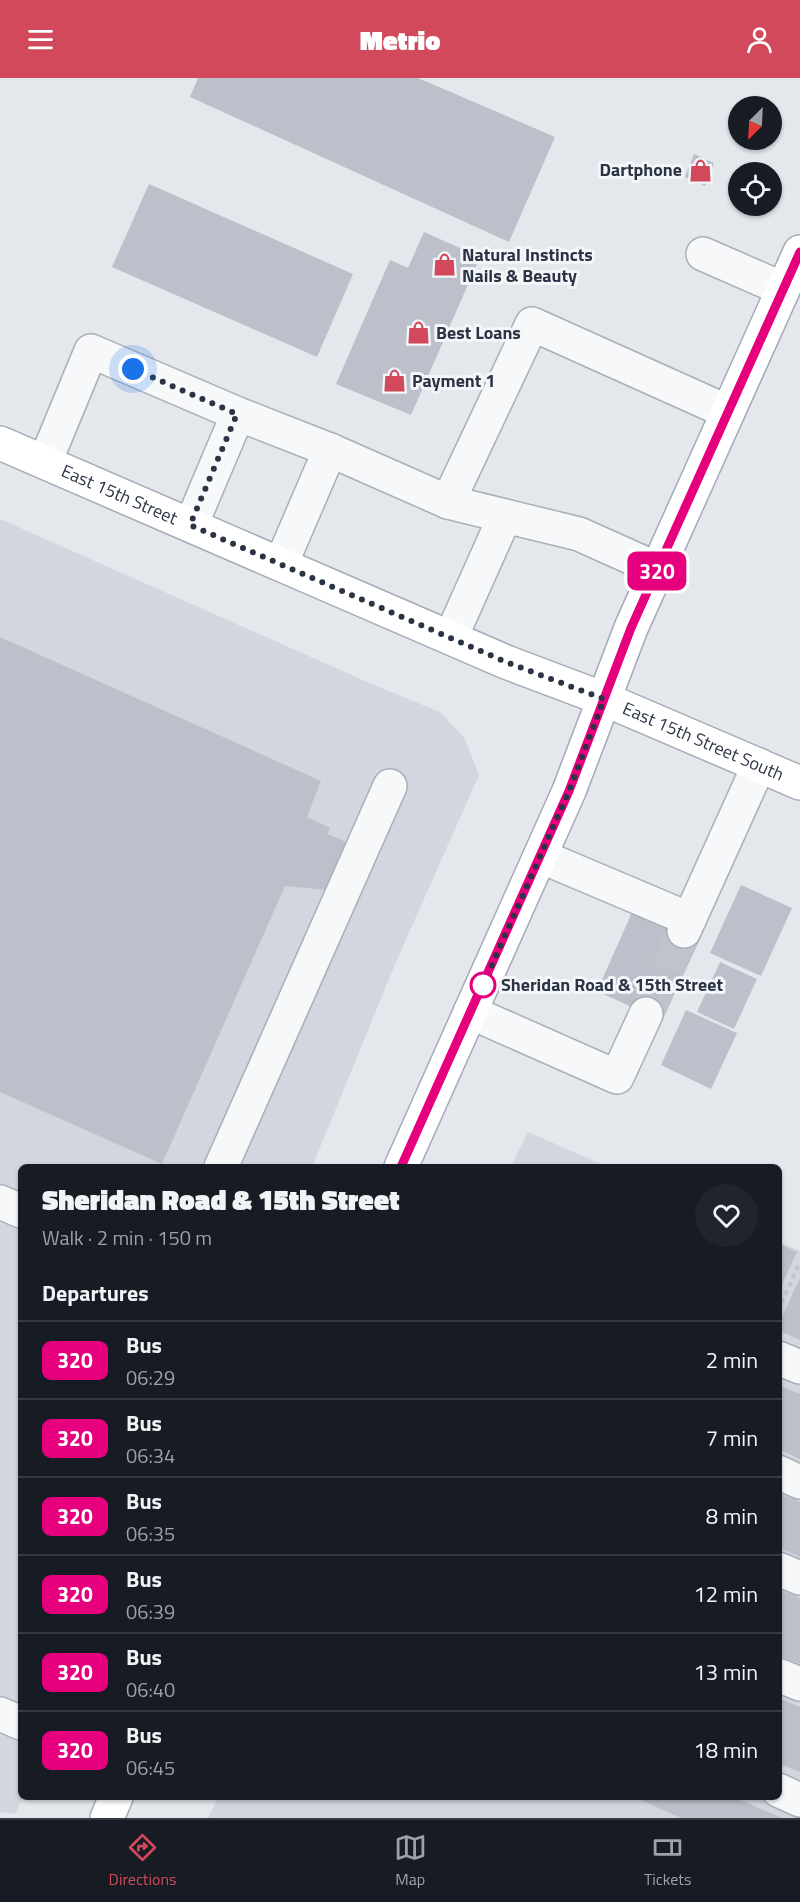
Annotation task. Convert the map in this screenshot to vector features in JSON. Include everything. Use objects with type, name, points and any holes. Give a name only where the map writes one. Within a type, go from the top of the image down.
[{"type":"main road","points":[[402,1164],[569,791],[631,628],[795,266]]},
{"type":"main road","name":"East 15th Street","points":[[0,443],[506,662],[604,699]]},
{"type":"main road","name":"East 15th Street South","points":[[604,699],[800,783]]},
{"type":"main road","points":[[106,1818],[115,1800]]},
{"type":"lane","points":[[703,254],[795,266]]},
{"type":"lane","points":[[448,502],[532,324],[728,412]]},
{"type":"lane","points":[[45,462],[92,351],[448,502],[579,534],[657,569]]},
{"type":"lane","points":[[190,525],[237,414]]},
{"type":"lane","points":[[281,564],[330,450]]},
{"type":"lane","points":[[451,637],[504,516]]},
{"type":"lane","points":[[540,856],[686,925],[759,765]]},
{"type":"lane","points":[[222,1164],[390,786]]},
{"type":"lane","points":[[470,1012],[618,1077],[646,1014]]},
{"type":"lane","points":[[0,1202],[18,1210]]},
{"type":"lane","points":[[782,1360],[800,1367]]},
{"type":"lane","points":[[782,1474],[800,1482]]},
{"type":"lane","points":[[782,1571],[800,1578]]},
{"type":"lane","points":[[782,1677],[800,1684]]},
{"type":"lane","points":[[0,1714],[18,1722]]},
{"type":"lane","points":[[782,1792],[800,1800]]},
{"type":"path","points":[[782,1302],[800,1262]]},
{"type":"shaded area","points":[[0,519],[440,712],[465,739],[479,775],[396,962],[313,1164],[18,1164],[18,1800],[22,1800],[15,1814],[0,1812]]},
{"type":"shaded area","points":[[528,1132],[601,1164],[512,1164]]},
{"type":"shaded area","points":[[782,1243],[800,1251],[800,1818],[208,1818],[217,1800],[782,1800]]},
{"type":"building","points":[[198,78],[418,78],[555,137],[509,242],[190,97]]},
{"type":"building","name":"Dartphone","points":[[694,154],[714,163],[705,186],[685,177]]},
{"type":"building","points":[[149,184],[353,274],[317,357],[112,267]]},
{"type":"building","points":[[424,232],[480,257],[411,415],[336,384],[390,260],[408,268]]},
{"type":"building","points":[[0,637],[321,781],[307,817],[330,828],[327,834],[356,846],[338,891],[285,886],[162,1164],[0,1092]]},
{"type":"building","points":[[741,885],[792,908],[761,976],[710,953]]},
{"type":"building","points":[[634,908],[700,939],[662,1021],[597,991]]},
{"type":"building","points":[[720,962],[757,979],[734,1029],[697,1012]]},
{"type":"building","points":[[686,1010],[737,1033],[711,1089],[661,1065]]},
{"type":"building","points":[[782,1245],[797,1252],[782,1284]]},
{"type":"building","points":[[800,1278],[800,1340],[782,1332],[782,1317]]},
{"type":"building","points":[[782,1387],[800,1394],[800,1459],[782,1451]]},
{"type":"building","points":[[782,1495],[800,1502],[800,1557],[782,1549]]},
{"type":"building","points":[[782,1591],[800,1598],[800,1664],[782,1657]]},
{"type":"building","points":[[782,1700],[800,1707],[800,1772],[782,1765]]},
{"type":"building","points":[[641,1800],[741,1800],[782,1818],[681,1818]]},
{"type":"tunnel","points":[[646,1014],[684,931]]},
{"type":"bus line","name":"320","points":[[402,1164],[569,791],[631,628],[800,252]]},
{"type":"place","name":"Dartphone","points":[[700,170]]},
{"type":"place","name":"Natural Instincts Nails & Beauty","points":[[444,265]]},
{"type":"place","name":"Best Loans","points":[[418,333]]},
{"type":"place","name":"Payment 1","points":[[394,381]]},
{"type":"place","name":"Sheridan Road & 15th Street","points":[[483,985]]},
{"type":"route","points":[[133,369],[237,414],[190,525],[506,662],[604,699],[569,791],[483,985]]}]
